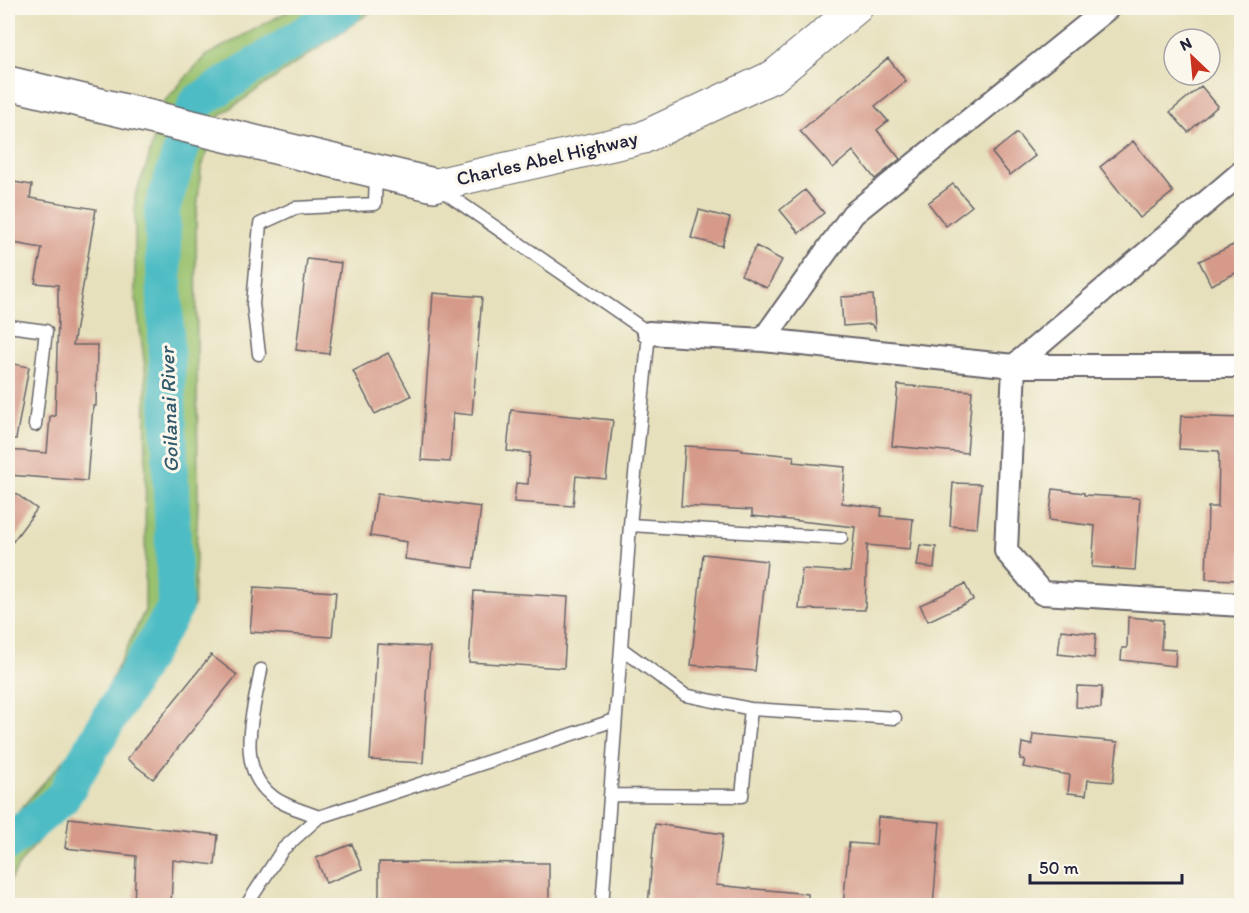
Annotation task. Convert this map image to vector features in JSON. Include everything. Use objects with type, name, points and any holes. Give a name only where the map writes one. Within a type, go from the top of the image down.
[{"type":"main road","name":"Charles Abel Highway","points":[[8,83],[278,145],[434,184],[642,138],[774,76],[856,8]]},
{"type":"street","points":[[763,340],[853,214],[1108,8]]},
{"type":"street","points":[[1242,172],[1014,366],[1006,551],[1042,593],[1242,605]]},
{"type":"street","points":[[649,333],[763,340],[1014,366],[1242,366]]},
{"type":"lane","points":[[259,354],[253,304],[260,224],[295,208],[375,204],[376,170]]},
{"type":"lane","points":[[434,184],[649,333],[630,525],[602,906]]},
{"type":"lane","points":[[8,326],[46,331],[35,425]]},
{"type":"lane","points":[[630,525],[841,538]]},
{"type":"lane","points":[[622,649],[686,695],[751,709],[895,718]]},
{"type":"lane","points":[[261,670],[249,743],[255,779],[273,797],[318,817]]},
{"type":"lane","points":[[610,795],[742,796],[751,709]]},
{"type":"lane","points":[[246,906],[283,849],[318,817],[615,720]]},
{"type":"green space","points":[[294,8],[376,8],[218,117],[201,170],[196,219],[198,502],[194,606],[91,775],[21,862],[8,884],[8,823],[85,736],[145,610],[146,375],[135,292],[135,196],[147,164],[163,103],[205,56]]},
{"type":"building","points":[[888,58],[906,81],[875,106],[888,121],[877,130],[900,159],[875,179],[853,151],[833,168],[800,131]]},
{"type":"building","points":[[1200,87],[1218,106],[1188,132],[1170,112]]},
{"type":"building","points":[[1017,133],[1035,156],[1010,175],[992,153]]},
{"type":"building","points":[[1133,141],[1173,192],[1140,218],[1100,167]]},
{"type":"building","points":[[8,181],[32,185],[30,198],[96,209],[73,345],[97,345],[96,406],[93,406],[87,481],[8,475],[8,450],[47,453],[50,416],[55,416],[58,285],[35,283],[42,248],[8,242]]},
{"type":"building","points":[[953,184],[972,206],[946,226],[928,203]]},
{"type":"building","points":[[805,190],[824,213],[799,233],[780,210]]},
{"type":"building","points":[[699,210],[730,218],[722,246],[691,238]]},
{"type":"building","points":[[1242,241],[1242,270],[1211,285],[1199,261]]},
{"type":"building","points":[[756,246],[782,260],[767,288],[741,275]]},
{"type":"building","points":[[307,259],[341,263],[329,354],[296,350]]},
{"type":"building","points":[[433,293],[482,297],[472,415],[453,413],[450,462],[421,460]]},
{"type":"building","points":[[873,295],[875,329],[871,324],[843,326],[841,297]]},
{"type":"building","points":[[388,353],[411,396],[375,414],[353,371]]},
{"type":"building","points":[[8,363],[29,367],[16,439],[8,439]]},
{"type":"building","points":[[898,385],[972,391],[967,453],[892,446]]},
{"type":"building","points":[[511,410],[613,420],[606,479],[576,476],[573,506],[514,502],[516,483],[528,484],[530,453],[507,451]]},
{"type":"building","points":[[1181,416],[1242,418],[1242,580],[1206,579],[1208,507],[1218,507],[1219,451],[1179,449]]},
{"type":"building","points":[[685,446],[742,449],[742,451],[794,456],[793,462],[845,467],[842,503],[882,508],[881,516],[913,519],[910,549],[867,545],[865,610],[799,609],[802,569],[850,572],[855,527],[752,516],[752,510],[681,506]]},
{"type":"building","points":[[953,483],[981,484],[977,528],[950,526]]},
{"type":"building","points":[[8,488],[37,509],[8,548]]},
{"type":"building","points":[[1053,489],[1084,493],[1084,495],[1140,498],[1135,570],[1092,567],[1095,526],[1049,520]]},
{"type":"building","points":[[377,494],[481,507],[473,568],[405,559],[407,542],[370,536]]},
{"type":"building","points":[[920,545],[936,547],[934,568],[917,566]]},
{"type":"building","points":[[703,554],[767,561],[755,671],[691,665]]},
{"type":"building","points":[[965,584],[973,600],[928,621],[920,605]]},
{"type":"building","points":[[254,587],[336,592],[332,637],[250,632]]},
{"type":"building","points":[[474,591],[568,597],[564,668],[469,662]]},
{"type":"building","points":[[1128,617],[1163,620],[1161,649],[1176,650],[1175,666],[1121,660],[1122,648],[1127,648]]},
{"type":"building","points":[[1061,630],[1096,634],[1094,658],[1058,654]]},
{"type":"building","points":[[377,644],[430,647],[423,763],[370,760]]},
{"type":"building","points":[[211,655],[237,675],[153,779],[127,759]]},
{"type":"building","points":[[1077,686],[1102,687],[1101,708],[1076,707]]},
{"type":"building","points":[[1033,734],[1118,742],[1113,782],[1088,780],[1086,795],[1068,793],[1070,775],[1023,767],[1025,760],[1020,759],[1022,743],[1032,745]]},
{"type":"building","points":[[878,817],[940,822],[933,906],[843,906],[849,843],[876,845]]},
{"type":"building","points":[[69,818],[218,835],[215,865],[173,860],[171,906],[134,906],[136,856],[65,848]]},
{"type":"building","points":[[655,824],[723,834],[716,885],[808,894],[808,906],[648,906]]},
{"type":"building","points":[[352,844],[362,869],[326,883],[316,858]]},
{"type":"building","points":[[379,862],[549,863],[549,906],[379,906]]},
{"type":"waterway","name":"Goilanai River","points":[[8,843],[62,798],[175,608],[162,209],[196,103],[345,8]]}]
